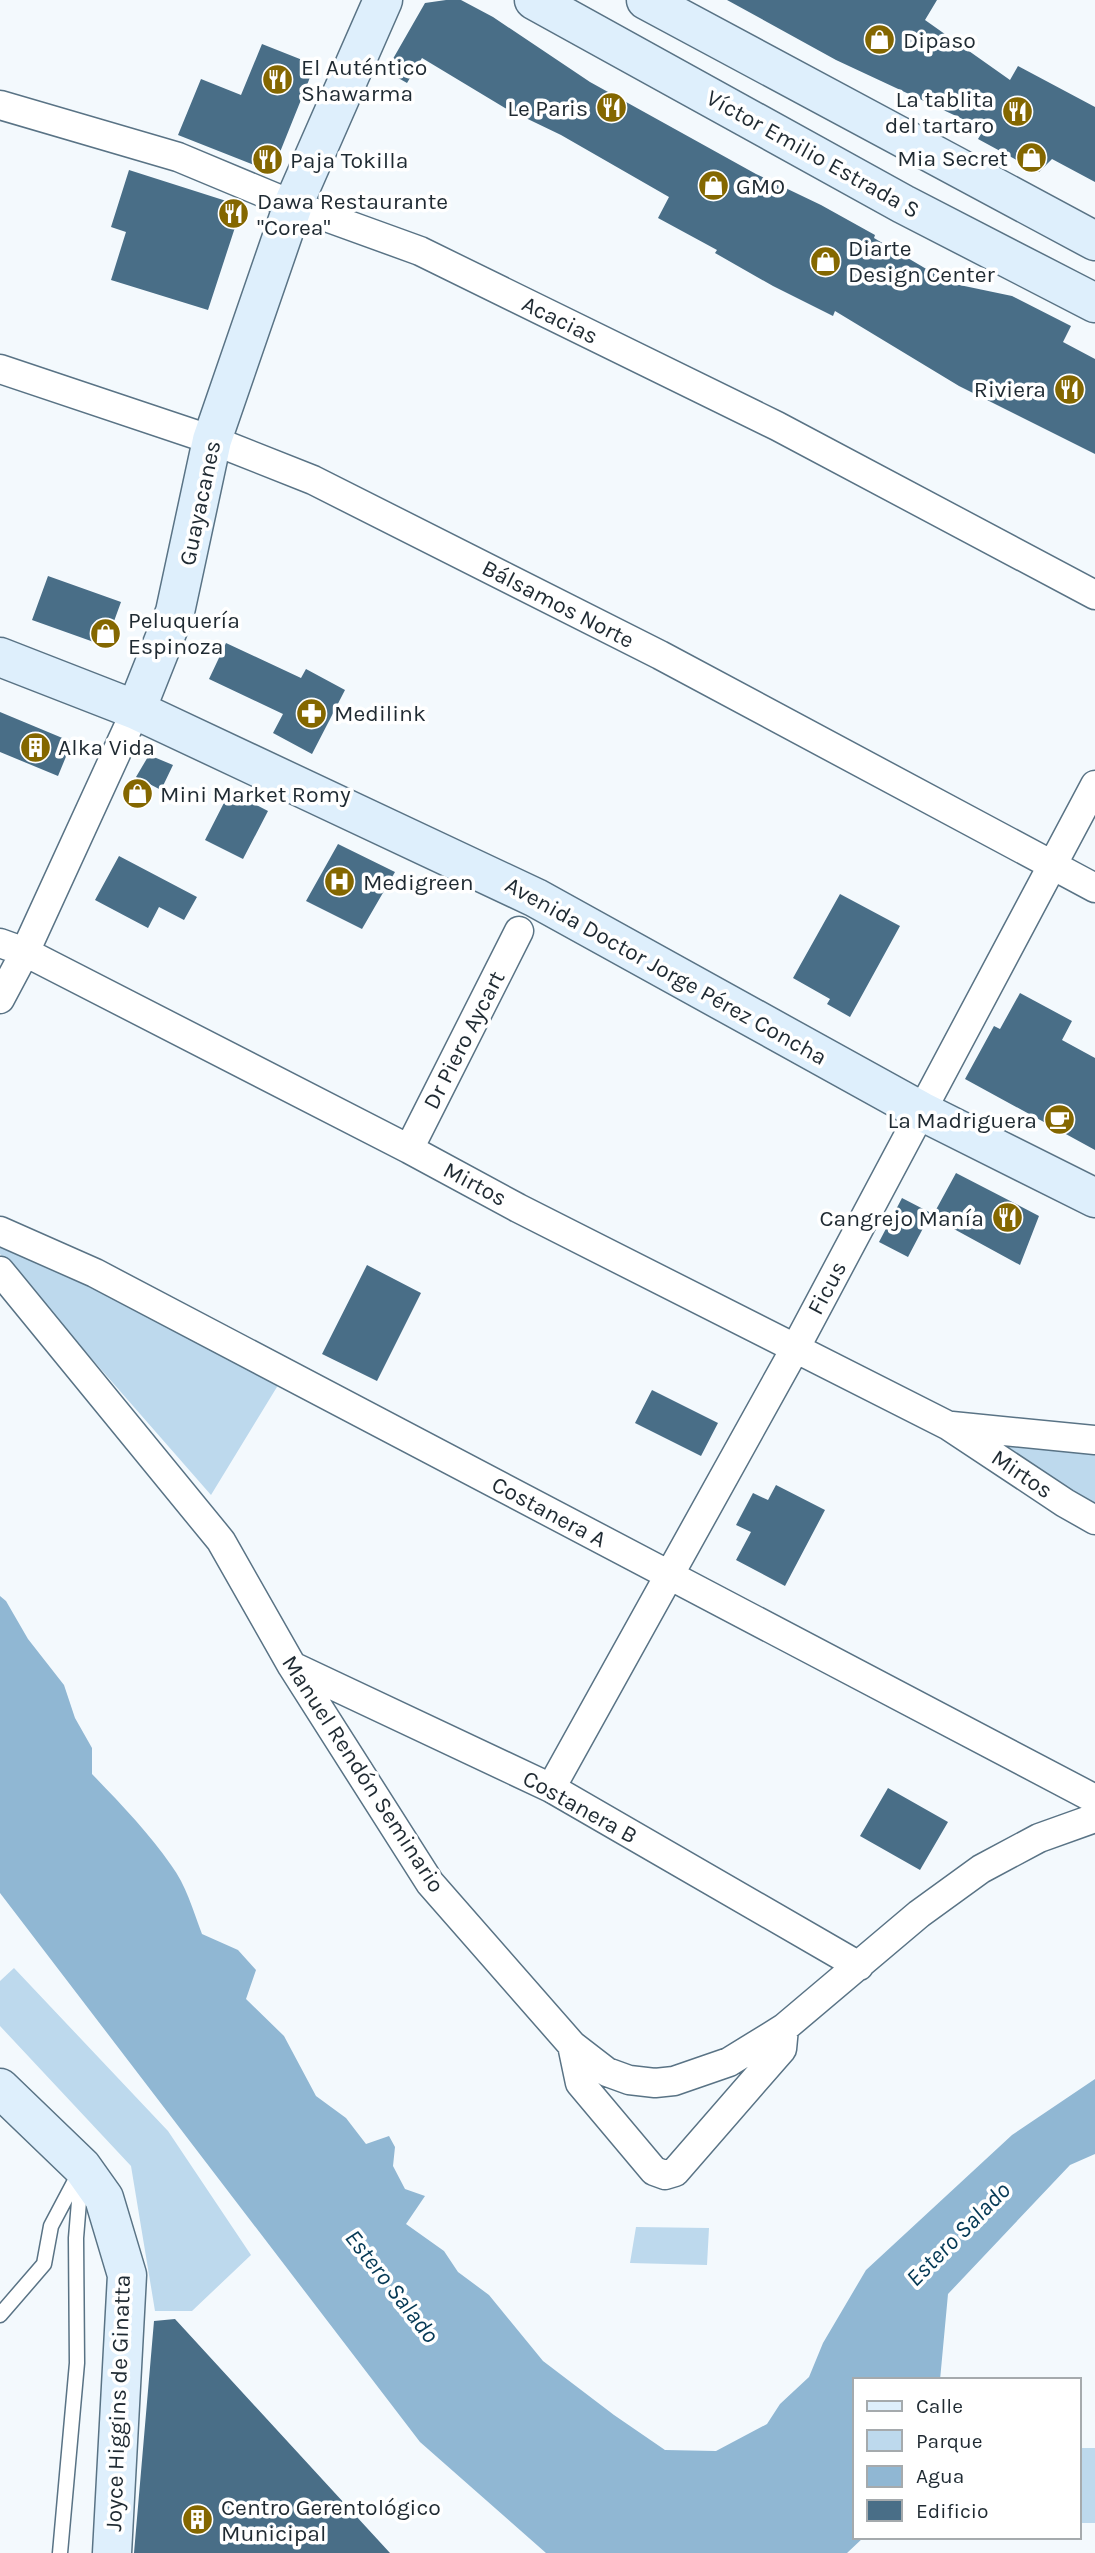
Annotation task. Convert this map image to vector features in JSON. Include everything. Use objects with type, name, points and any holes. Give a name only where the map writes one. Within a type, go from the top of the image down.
[{"type":"street","name":"Guayacanes","points":[[0,999],[13,948],[136,710],[175,612],[212,440],[293,205],[383,0]]},
{"type":"street","name":"Víctor Emilio Estrada S","points":[[534,0],[903,204],[1095,303]]},
{"type":"street","points":[[646,0],[1095,241]]},
{"type":"street","name":"Acacias","points":[[0,105],[178,157],[293,205],[420,251],[777,426],[1095,595]]},
{"type":"street","points":[[903,204],[931,155]]},
{"type":"street","name":"Bálsamos Norte","points":[[0,369],[212,440],[313,480],[660,655],[1095,888]]},
{"type":"street","name":"Avenida Doctor Jorge Pérez Concha","points":[[0,657],[136,710],[536,898],[921,1111],[1095,1198]]},
{"type":"street","name":"Ficus","points":[[551,1788],[796,1348],[1095,785]]},
{"type":"street","name":"Dr Piero Aycart","points":[[409,1149],[519,931]]},
{"type":"street","name":"Mirtos","points":[[13,948],[949,1426],[1095,1520]]},
{"type":"street","name":"Costanera A","points":[[0,1231],[95,1273],[1095,1799]]},
{"type":"street","name":"Manuel Rendón Seminario","points":[[0,1271],[221,1541],[292,1666],[430,1883],[572,2045],[597,2066],[618,2076],[654,2083],[685,2080],[729,2062],[785,2028],[919,1914],[981,1869],[1039,1838],[1095,1818]]},
{"type":"street","name":"Mirtos","points":[[949,1426],[1095,1440]]},
{"type":"street","name":"Costanera B","points":[[292,1666],[551,1788],[859,1966]]},
{"type":"street","points":[[572,2045],[579,2083],[654,2171],[665,2175],[675,2172],[782,2049],[785,2028]]},
{"type":"street","name":"Joyce Higgins de Ginatta","points":[[0,2088],[82,2167],[104,2197],[127,2275],[112,2553]]},
{"type":"lane","points":[[0,2315],[44,2264],[51,2225],[82,2167]]},
{"type":"lane","points":[[60,2553],[77,2363],[76,2238],[82,2167]]},
{"type":"green space","points":[[0,1236],[280,1382],[211,1495],[0,1254]]},
{"type":"green space","points":[[949,1426],[1095,1442],[1095,1506]]},
{"type":"green space","points":[[14,1968],[168,2131],[251,2255],[192,2311],[155,2311],[131,2166],[0,2026],[0,1981]]},
{"type":"green space","points":[[636,2227],[709,2228],[707,2265],[630,2263]]},
{"type":"green space","points":[[1081,2448],[1095,2448],[1095,2523],[1081,2523]]},
{"type":"water","name":"Estero Salado","points":[[0,1596],[6,1601],[28,1639],[64,1685],[75,1718],[92,1748],[92,1774],[143,1829],[171,1865],[185,1889],[202,1934],[238,1950],[256,1970],[246,1999],[284,2036],[316,2096],[346,2118],[366,2144],[389,2136],[395,2147],[393,2166],[405,2189],[425,2196],[406,2224],[444,2251],[458,2272],[489,2295],[543,2361],[665,2450],[716,2451],[767,2424],[780,2404],[809,2377],[823,2343],[866,2270],[1012,2135],[1095,2079],[1095,2154],[1070,2165],[948,2294],[940,2378],[853,2378],[853,2539],[862,2539],[847,2553],[546,2553],[420,2442],[0,1893]]},
{"type":"building","points":[[461,0],[493,17],[590,82],[756,174],[875,235],[874,238],[950,283],[1012,296],[1071,326],[1063,342],[1095,359],[1095,454],[959,386],[835,311],[833,316],[715,253],[717,250],[658,218],[669,197],[561,135],[505,108],[422,58],[407,83],[386,71],[425,3]]},
{"type":"building","points":[[727,0],[937,0],[925,20],[1010,80],[1018,66],[1095,107],[1095,182],[1052,159],[1039,172],[978,139],[984,129],[836,60]]},
{"type":"building","points":[[262,44],[315,65],[272,172],[178,135],[201,79],[241,95]]},
{"type":"building","points":[[129,170],[242,206],[208,310],[111,280],[126,232],[111,227]]},
{"type":"building","points":[[48,576],[121,602],[105,646],[32,620]]},
{"type":"building","points":[[226,643],[301,678],[306,669],[345,690],[312,754],[273,733],[283,714],[209,679]]},
{"type":"building","name":"Alka Vida","points":[[0,712],[72,742],[58,776],[0,752]]},
{"type":"building","points":[[149,755],[173,765],[161,790],[136,777]]},
{"type":"building","points":[[230,791],[268,811],[243,859],[205,840]]},
{"type":"building","points":[[338,844],[395,872],[362,929],[306,901]]},
{"type":"building","points":[[119,856],[197,897],[184,920],[159,907],[148,928],[95,900]]},
{"type":"building","points":[[840,894],[900,926],[850,1017],[827,1004],[830,999],[793,978]]},
{"type":"building","points":[[1020,993],[1072,1021],[1062,1040],[1095,1058],[1095,1150],[965,1079],[994,1026],[1000,1029]]},
{"type":"building","points":[[956,1173],[1039,1216],[1020,1265],[932,1217]]},
{"type":"building","points":[[902,1198],[931,1213],[908,1257],[879,1242]]},
{"type":"building","points":[[367,1265],[421,1293],[377,1381],[322,1354]]},
{"type":"building","points":[[652,1390],[718,1423],[701,1456],[635,1423]]},
{"type":"building","points":[[776,1485],[825,1510],[785,1586],[736,1560],[751,1532],[736,1525],[753,1493],[768,1500]]},
{"type":"building","points":[[888,1788],[948,1822],[920,1870],[860,1836]]},
{"type":"building","points":[[175,2319],[390,2553],[134,2553],[154,2321]]},
{"type":"place","name":"Dipaso","points":[[880,40]]},
{"type":"place","name":"El Auténtico Shawarma","points":[[278,80]]},
{"type":"place","name":"Le Paris","points":[[611,108]]},
{"type":"place","name":"La tablita del tartaro","points":[[1017,112]]},
{"type":"place","name":"Mia Secret","points":[[1031,158]]},
{"type":"place","name":"Paja Tokilla","points":[[267,160]]},
{"type":"place","name":"GMO","points":[[713,186]]},
{"type":"place","name":"Dawa Restaurante \"Corea\"","points":[[234,214]]},
{"type":"place","name":"Diarte Design Center","points":[[825,261]]},
{"type":"place","name":"Riviera","points":[[1069,389]]},
{"type":"place","name":"Peluquería Espinoza","points":[[105,633]]},
{"type":"place","name":"Medilink","points":[[311,713]]},
{"type":"place","name":"Alka Vida","points":[[35,747]]},
{"type":"place","name":"Mini Market Romy","points":[[137,794]]},
{"type":"place","name":"Medigreen","points":[[340,882]]},
{"type":"place","name":"La Madriguera","points":[[1060,1120]]},
{"type":"place","name":"Cangrejo Manía","points":[[1007,1218]]},
{"type":"place","name":"Centro Gerentológico Municipal","points":[[198,2520]]}]
